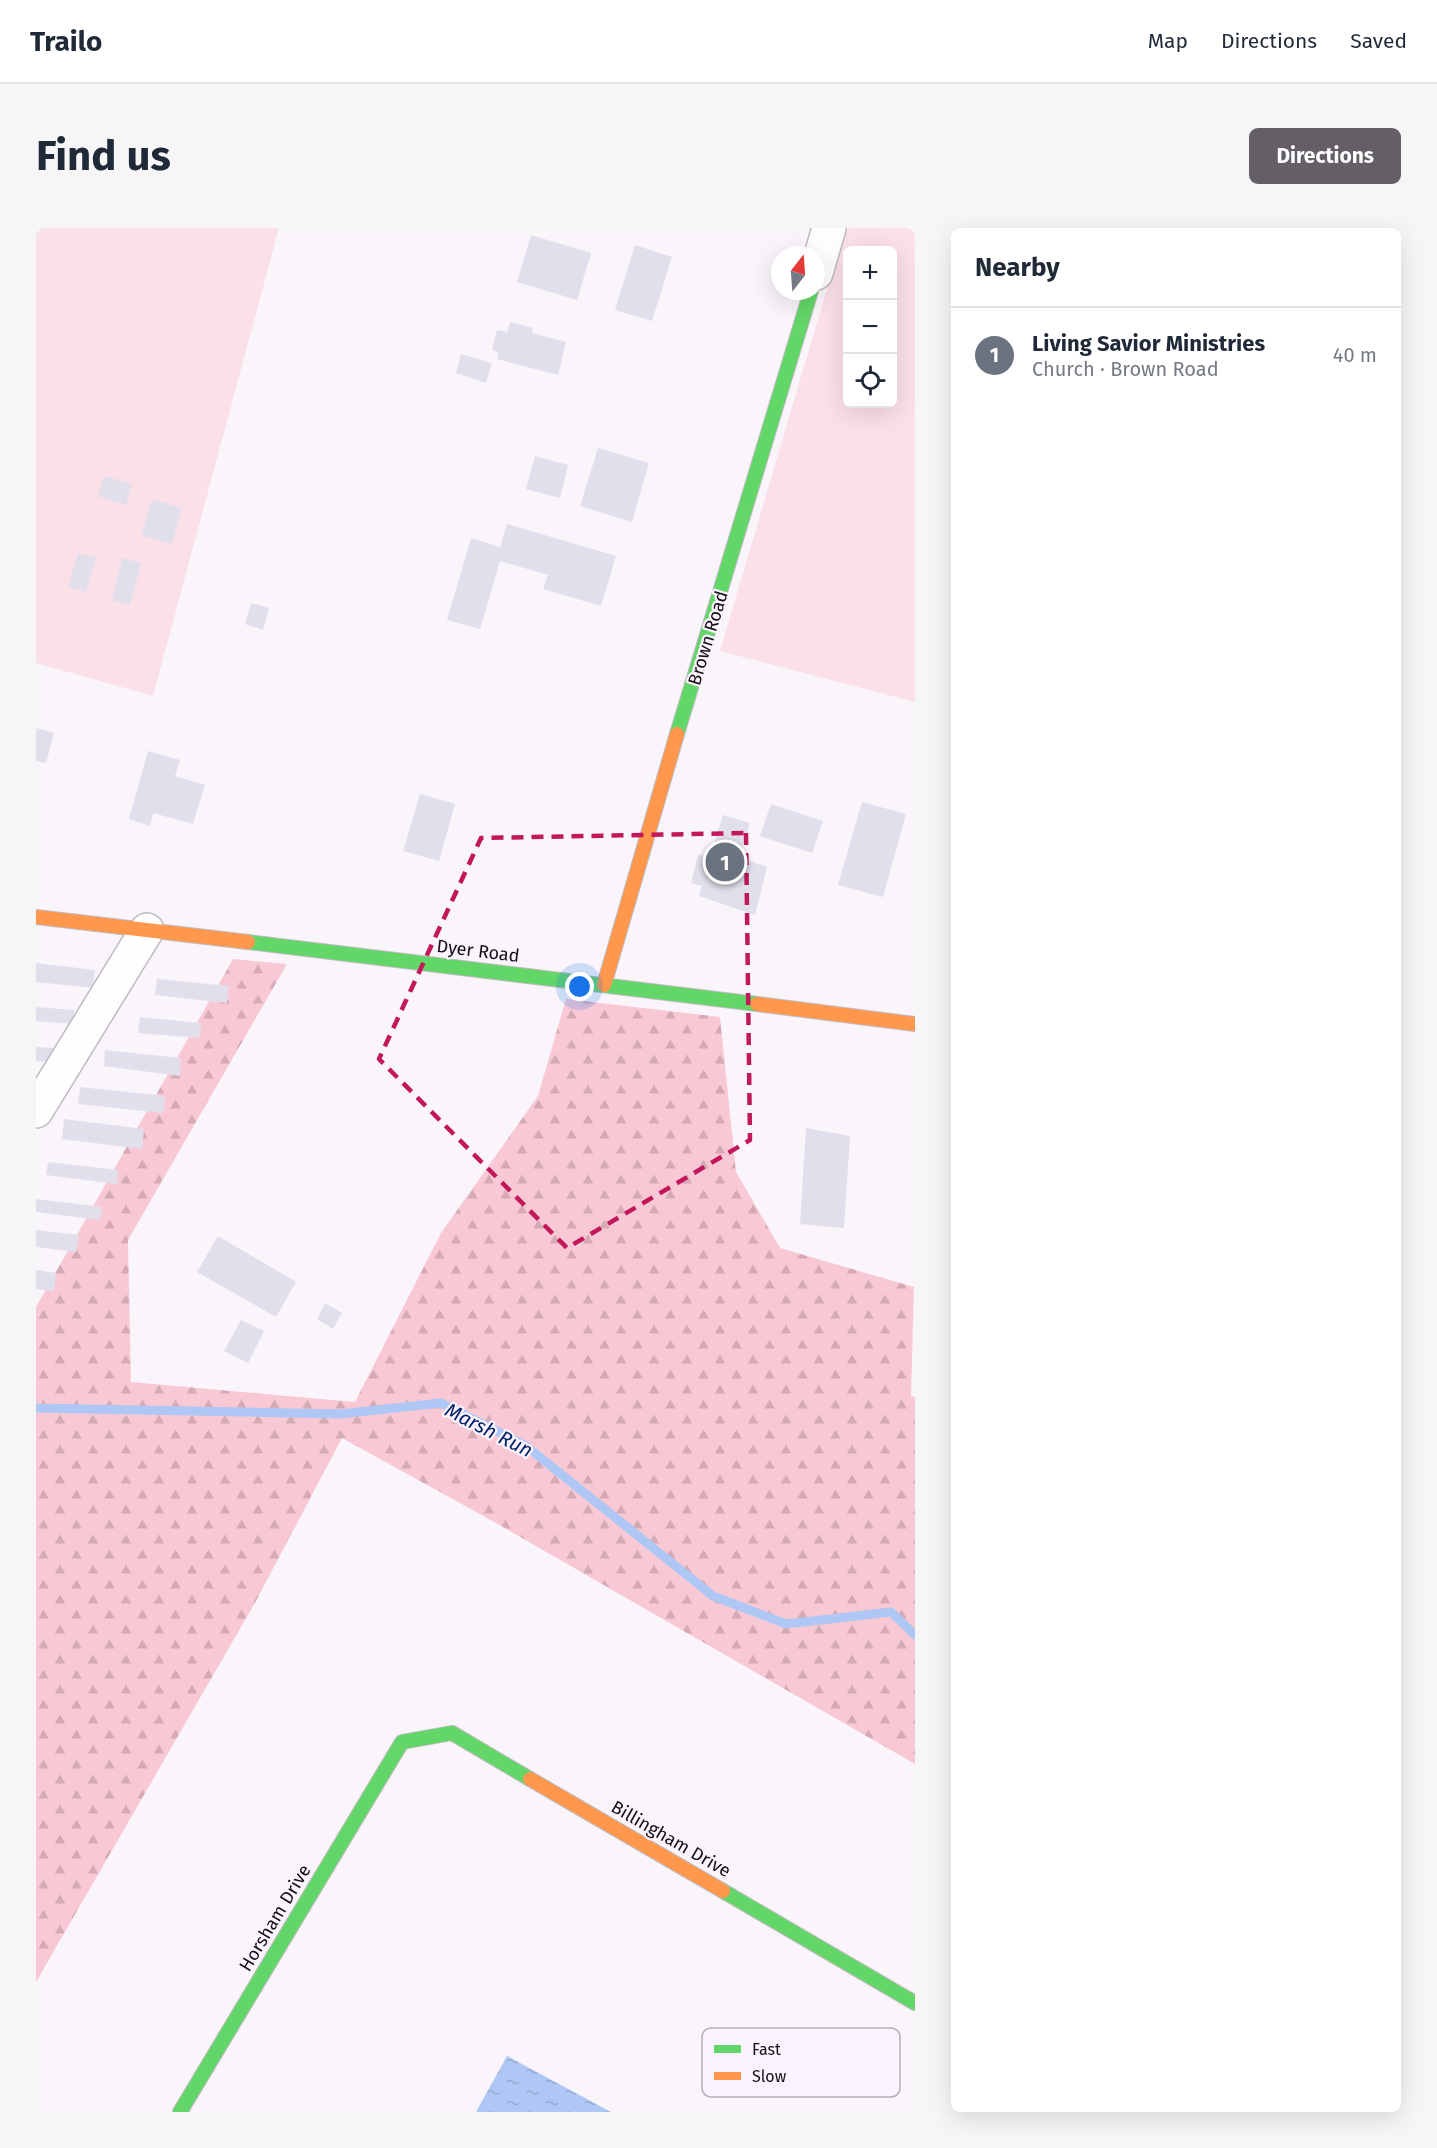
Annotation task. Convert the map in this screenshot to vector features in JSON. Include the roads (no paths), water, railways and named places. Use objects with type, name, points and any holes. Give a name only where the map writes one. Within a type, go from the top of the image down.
[{"type":"street","points":[[824,246],[829,228]]},
{"type":"street","name":"Brown Road","points":[[604,984],[622,915],[808,300]]},
{"type":"street","name":"Dyer Road","points":[[36,917],[604,984],[915,1024]]},
{"type":"street","points":[[36,1112],[147,930]]},
{"type":"street","name":"Billingham Drive","points":[[402,1742],[452,1733],[915,2003]]},
{"type":"street","name":"Horsham Drive","points":[[180,2112],[402,1742]]},
{"type":"water","points":[[507,2056],[611,2112],[476,2112]]},
{"type":"waterway","name":"Marsh Run","points":[[36,1408],[340,1414],[441,1403],[526,1446],[713,1596],[786,1624],[891,1612],[915,1635]]},
{"type":"place","name":"Living Savior Ministries","points":[[725,862]]}]
